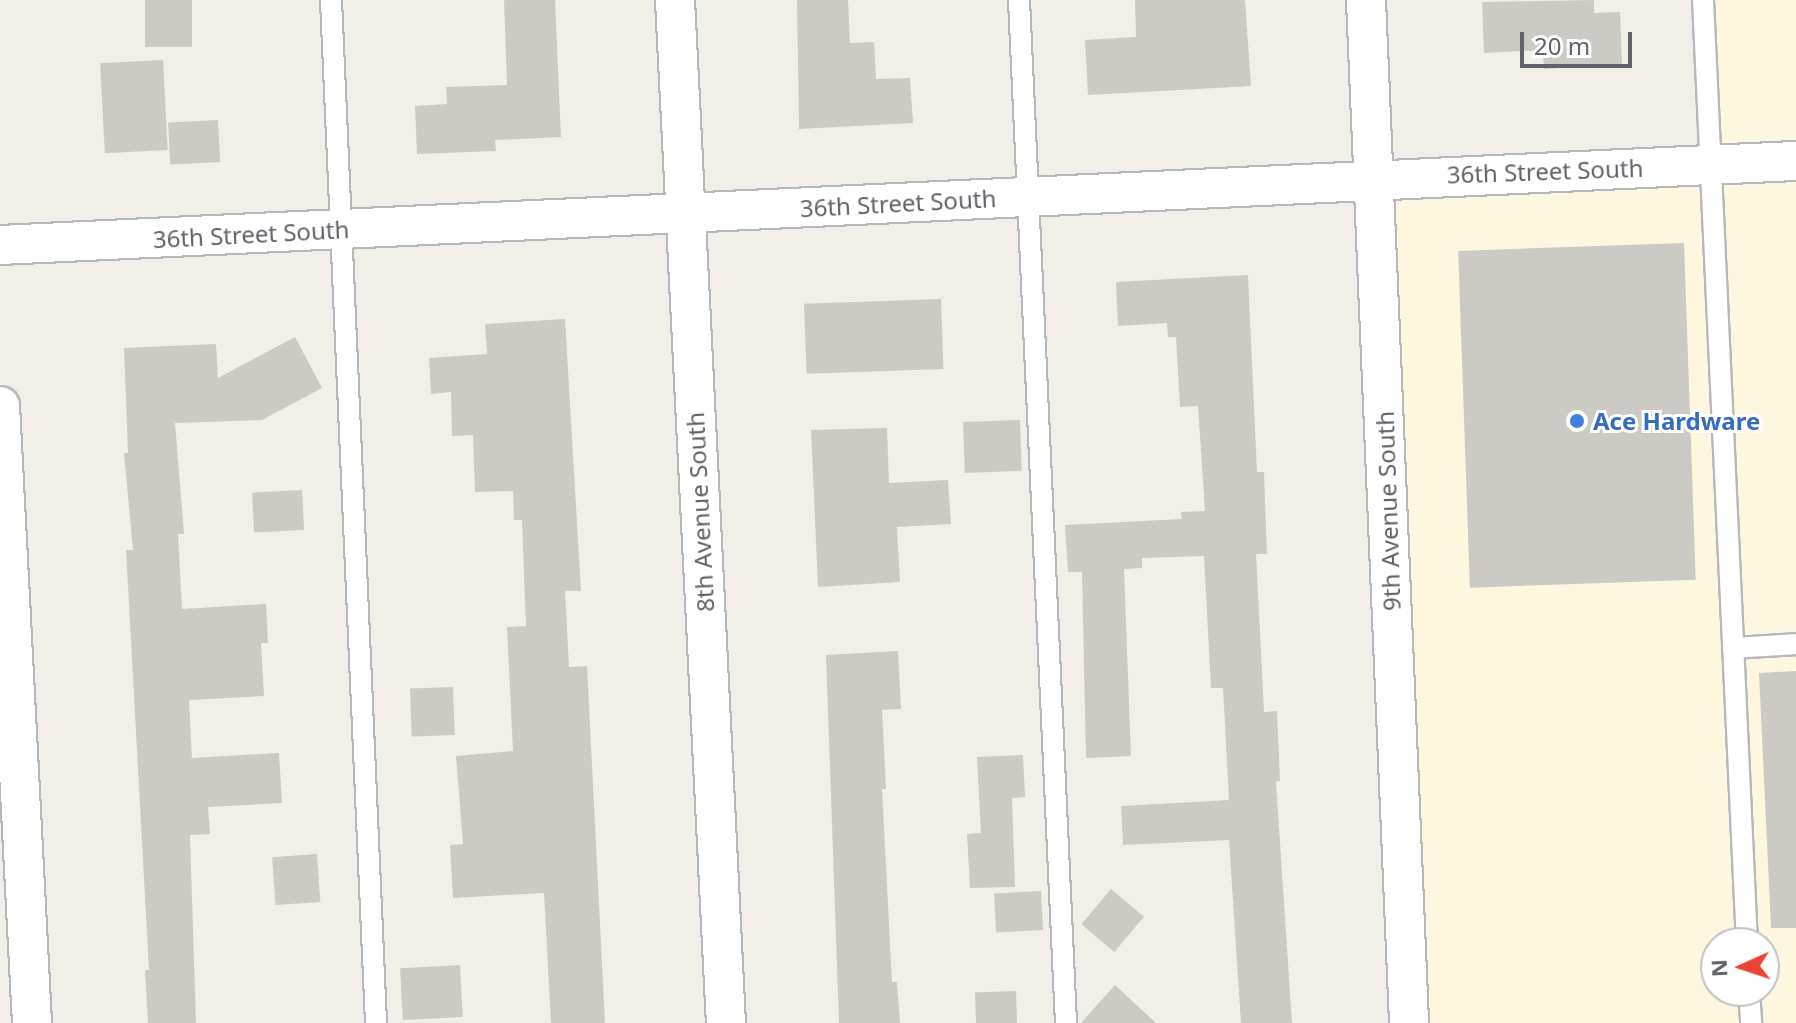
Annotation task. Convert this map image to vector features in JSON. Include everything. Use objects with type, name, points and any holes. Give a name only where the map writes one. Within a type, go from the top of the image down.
[{"type":"street","name":"8th Avenue South","points":[[675,0],[726,1023]]},
{"type":"street","name":"9th Avenue South","points":[[1366,0],[1409,1023]]},
{"type":"street","name":"36th Street South","points":[[0,245],[1374,178],[1796,161]]},
{"type":"street","points":[[0,406],[32,1023]]},
{"type":"lane","points":[[331,0],[376,1023]]},
{"type":"lane","points":[[1019,0],[1066,1023]]},
{"type":"lane","points":[[1703,0],[1746,927]]},
{"type":"lane","points":[[1733,648],[1796,644]]},
{"type":"shaded area","points":[[1703,0],[1796,0],[1796,1023],[1412,1023],[1374,178],[1711,164]]},
{"type":"building","points":[[145,0],[192,0],[192,47],[145,47]]},
{"type":"building","points":[[504,0],[555,0],[561,137],[495,140],[496,151],[417,154],[415,106],[447,104],[446,87],[507,85]]},
{"type":"building","points":[[797,0],[848,0],[850,43],[874,42],[876,79],[910,78],[913,123],[799,129]]},
{"type":"building","points":[[1135,0],[1245,0],[1251,86],[1088,95],[1085,40],[1136,37]]},
{"type":"building","points":[[1594,0],[1594,13],[1620,12],[1622,64],[1544,69],[1543,50],[1484,53],[1482,2]]},
{"type":"building","points":[[163,60],[168,150],[105,153],[100,63]]},
{"type":"building","points":[[218,120],[220,162],[170,165],[168,123]]},
{"type":"building","points":[[1684,243],[1696,580],[1470,588],[1458,251]]},
{"type":"building","points":[[1248,275],[1257,472],[1264,472],[1267,554],[1256,554],[1264,712],[1277,711],[1280,781],[1276,782],[1292,1023],[1241,1023],[1229,840],[1123,845],[1121,806],[1229,800],[1223,688],[1211,688],[1204,556],[1142,558],[1142,568],[1124,569],[1131,756],[1086,758],[1082,572],[1068,572],[1065,525],[1182,519],[1181,512],[1205,511],[1198,406],[1180,407],[1176,337],[1168,337],[1167,323],[1118,326],[1116,282]]},
{"type":"building","points":[[941,299],[943,369],[807,374],[804,304]]},
{"type":"building","points":[[565,319],[581,591],[565,591],[569,667],[587,666],[605,1023],[551,1023],[544,893],[453,898],[450,845],[463,844],[456,756],[513,751],[507,627],[526,626],[522,520],[514,520],[513,491],[475,492],[473,435],[452,436],[451,392],[431,394],[429,358],[487,354],[485,324]]},
{"type":"building","points":[[295,337],[322,388],[262,420],[175,423],[184,534],[178,534],[182,609],[266,604],[268,643],[261,643],[264,696],[189,700],[192,758],[279,753],[282,803],[208,807],[210,834],[190,835],[196,1023],[148,1023],[145,970],[149,970],[126,550],[133,550],[124,453],[128,453],[124,348],[216,344],[218,378]]},
{"type":"building","points":[[1020,420],[1022,471],[965,473],[963,422]]},
{"type":"building","points":[[887,428],[889,483],[948,480],[951,524],[897,527],[900,582],[818,587],[811,430]]},
{"type":"building","points":[[302,490],[304,530],[254,533],[252,493]]},
{"type":"building","points":[[898,651],[901,709],[882,710],[886,789],[882,789],[892,982],[897,982],[900,1023],[839,1023],[826,655]]},
{"type":"building","points":[[1796,671],[1796,928],[1771,927],[1759,673]]},
{"type":"building","points":[[453,687],[455,735],[412,736],[410,689]]},
{"type":"building","points":[[1023,755],[1025,797],[1012,798],[1015,887],[970,888],[967,834],[981,833],[977,757]]},
{"type":"building","points":[[317,854],[320,902],[275,905],[272,857]]},
{"type":"building","points":[[1111,889],[1144,917],[1114,952],[1081,924]]},
{"type":"building","points":[[1041,891],[1043,930],[996,932],[994,893]]},
{"type":"building","points":[[460,965],[463,1017],[403,1020],[400,968]]},
{"type":"building","points":[[1115,985],[1156,1023],[1081,1023]]},
{"type":"building","points":[[1016,991],[1017,1023],[976,1023],[975,992]]},
{"type":"place","name":"Ace Hardware","points":[[1577,421]]}]
